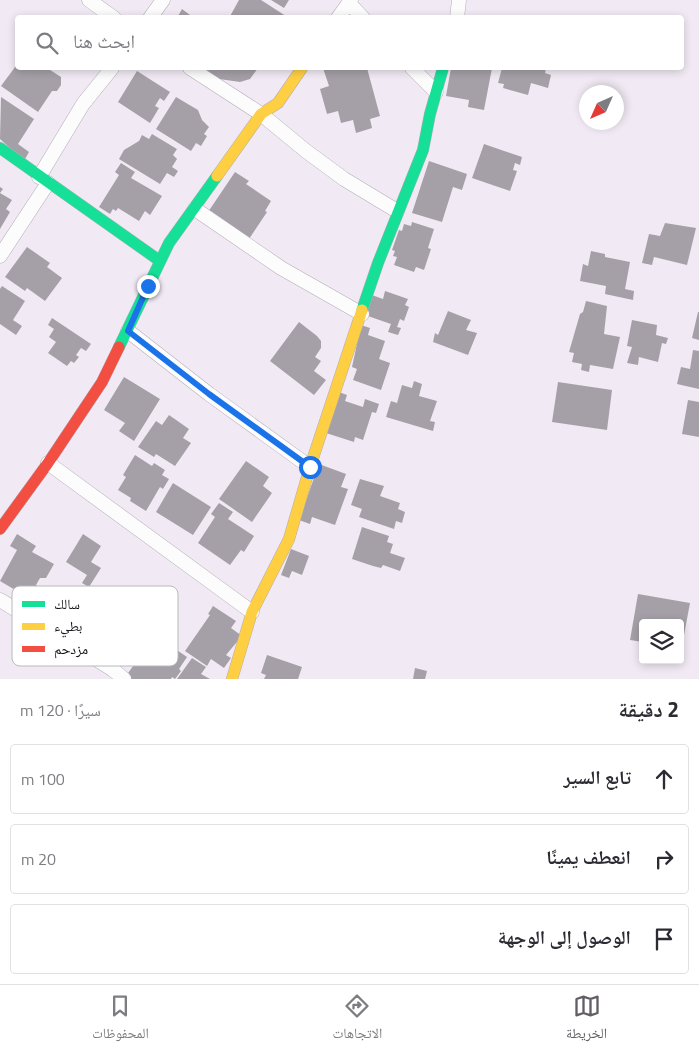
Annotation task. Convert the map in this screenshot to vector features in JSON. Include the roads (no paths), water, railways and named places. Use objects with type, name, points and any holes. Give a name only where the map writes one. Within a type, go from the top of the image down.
[{"type":"street","points":[[89,0],[110,15]]},
{"type":"street","points":[[152,15],[163,0]]},
{"type":"street","points":[[458,15],[460,0]]},
{"type":"street","points":[[340,15],[350,2],[360,15]]},
{"type":"street","points":[[0,256],[83,104],[110,70]]},
{"type":"street","points":[[193,70],[261,114],[344,179],[398,211]]},
{"type":"street","points":[[0,529],[48,463],[102,382],[169,243],[261,114],[278,103],[301,70]]},
{"type":"street","points":[[414,70],[436,92]]},
{"type":"street","points":[[232,679],[252,612],[288,539],[378,263],[423,150],[442,70]]},
{"type":"street","points":[[0,148],[160,261]]},
{"type":"street","points":[[195,208],[281,268],[362,314]]},
{"type":"street","points":[[128,331],[209,394],[310,467]]},
{"type":"street","points":[[48,463],[252,612]]},
{"type":"street","points":[[0,600],[12,608]]},
{"type":"street","points":[[96,666],[108,674],[124,679]]}]
